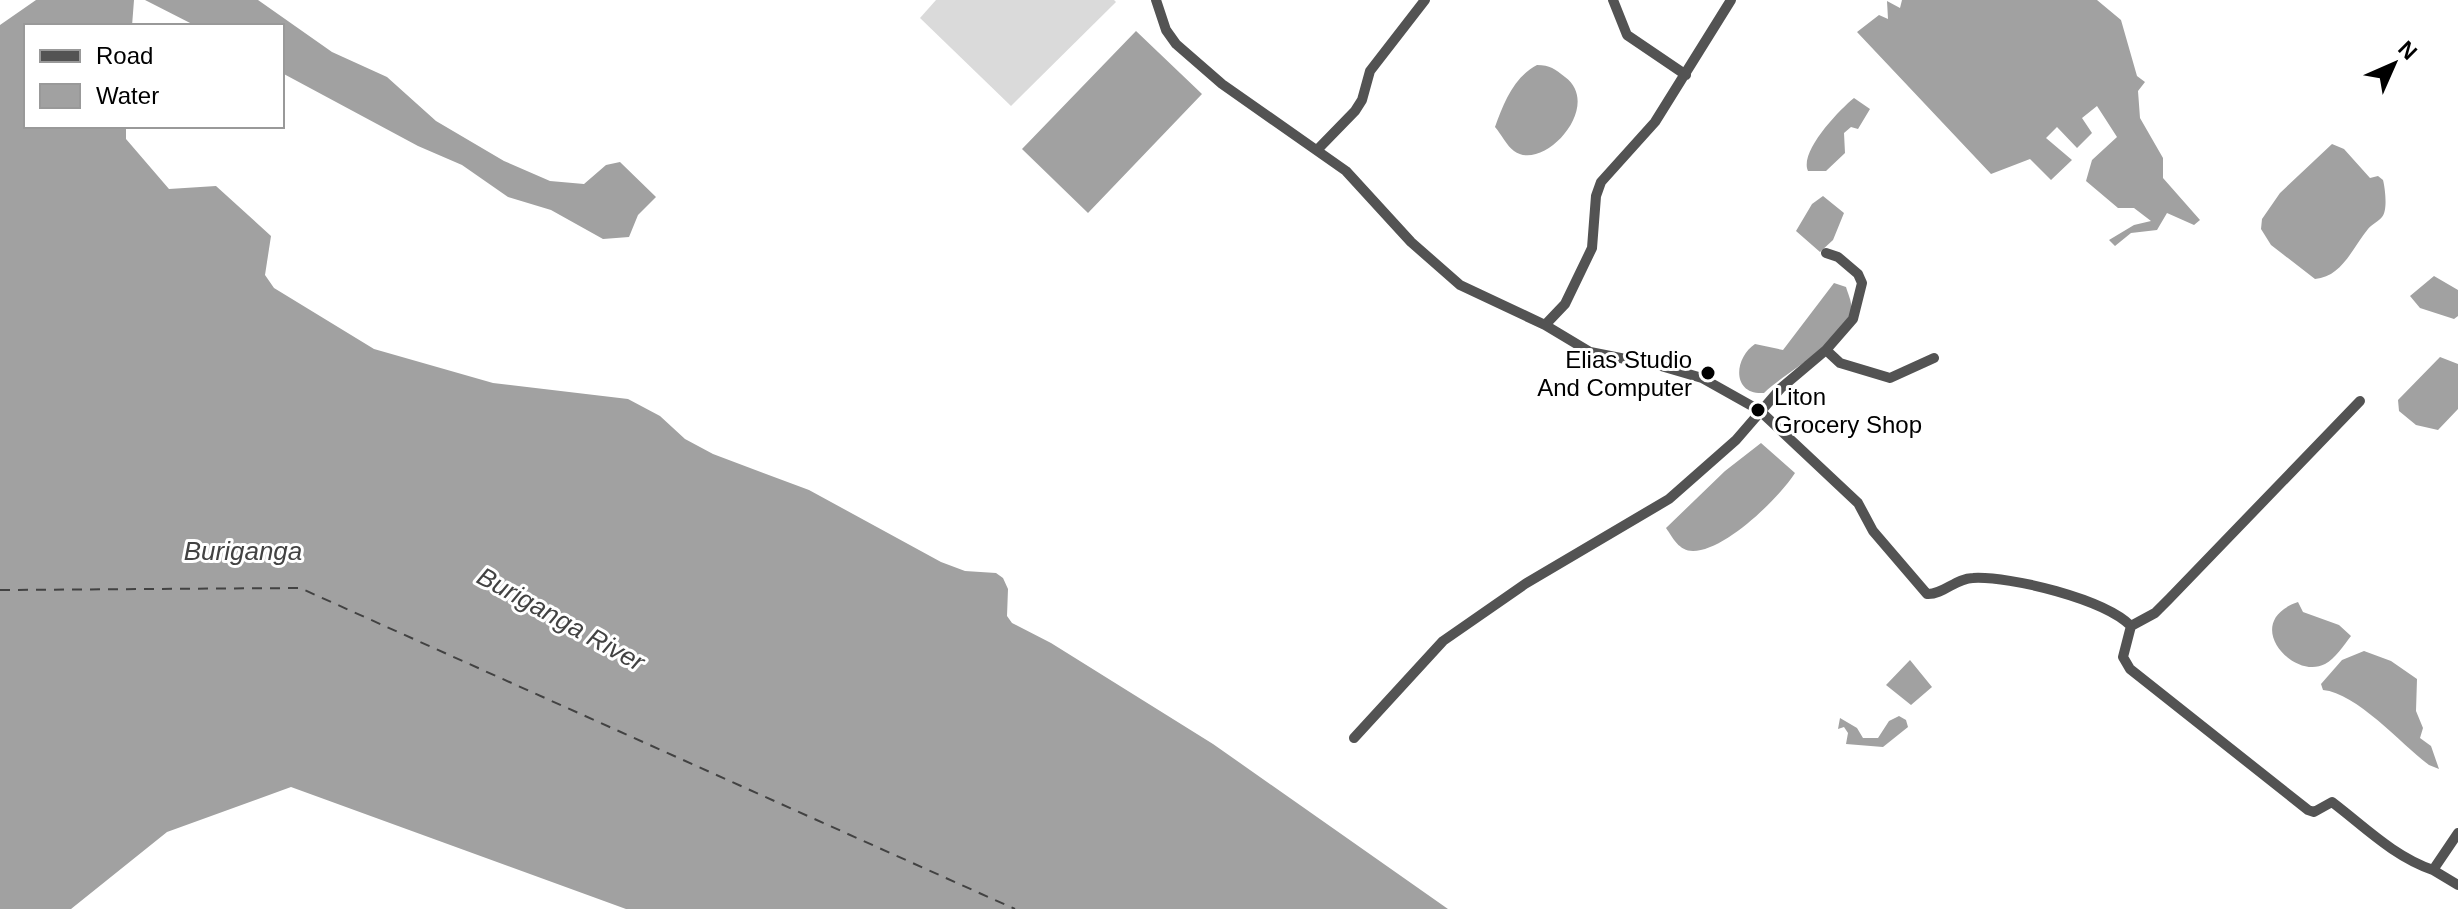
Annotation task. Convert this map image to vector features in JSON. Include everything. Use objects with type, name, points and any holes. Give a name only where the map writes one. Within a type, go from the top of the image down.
[{"type":"street","points":[[1156,0],[1166,30],[1176,44],[1222,84],[1319,148],[1361,186],[1411,242],[1460,285],[1545,325],[1590,352],[1661,366],[1702,378],[1759,410],[1858,503],[1873,531],[1927,594],[1934,595],[1973,578],[1997,581],[2087,600],[2115,613],[2131,626]]},
{"type":"street","points":[[1319,148],[1355,111],[1362,100],[1370,71],[1425,0]]},
{"type":"street","points":[[1613,0],[1627,35],[1686,75]]},
{"type":"street","points":[[1545,325],[1565,304],[1592,248],[1596,196],[1601,182],[1640,142],[1686,75],[1731,0]]},
{"type":"street","points":[[1354,738],[1443,641],[1547,570],[1669,499],[1736,440],[1759,410],[1826,350],[1853,319],[1862,283],[1858,274],[1838,257],[1826,253]]},
{"type":"street","points":[[1826,350],[1840,363],[1890,378],[1934,358]]},
{"type":"street","points":[[2360,401],[2155,613],[2131,626],[2123,657],[2130,669],[2308,810],[2314,812],[2332,802],[2391,849],[2458,885]]},
{"type":"street","points":[[2433,870],[2458,833]]},
{"type":"shaded area","points":[[936,0],[1116,2],[1011,106],[920,18]]},
{"type":"water","name":"Buriganga","points":[[36,0],[134,0],[132,24],[24,24],[24,128],[126,128],[126,139],[169,189],[216,186],[271,236],[265,275],[274,288],[374,349],[493,383],[628,399],[660,416],[685,439],[713,454],[809,490],[941,562],[965,571],[996,573],[1003,578],[1008,589],[1007,616],[1012,623],[1051,643],[1213,744],[1448,909],[626,909],[291,787],[167,832],[71,909],[0,909],[0,25]]},
{"type":"water","points":[[145,0],[258,0],[332,52],[387,77],[436,121],[504,161],[550,181],[584,184],[606,165],[620,162],[656,197],[638,215],[629,237],[603,239],[551,210],[508,197],[462,165],[418,146],[284,74],[284,24],[192,24]]},
{"type":"water","points":[[1902,0],[2097,0],[2121,20],[2137,76],[2145,82],[2138,91],[2140,118],[2163,158],[2163,178],[2200,220],[2194,225],[2167,213],[2157,230],[2131,233],[2115,246],[2109,240],[2134,225],[2151,221],[2134,208],[2118,208],[2086,181],[2092,160],[2117,137],[2097,106],[2082,118],[2092,133],[2077,148],[2057,127],[2046,138],[2072,160],[2051,180],[2030,159],[1991,174],[1857,32],[1879,15],[1888,19],[1887,1],[1900,8]]},
{"type":"water","points":[[1136,31],[1202,94],[1088,213],[1022,149]]},
{"type":"water","points":[[1537,65],[1552,68],[1565,77],[1575,89],[1578,104],[1574,119],[1553,145],[1540,153],[1526,155],[1511,149],[1495,127],[1516,83]]},
{"type":"water","points":[[1854,98],[1870,109],[1858,129],[1851,127],[1844,133],[1845,153],[1826,171],[1808,171],[1809,153],[1815,143],[1830,121]]},
{"type":"water","points":[[2332,144],[2344,149],[2370,178],[2378,176],[2383,180],[2385,209],[2382,217],[2368,229],[2340,267],[2315,279],[2271,245],[2261,229],[2262,219],[2280,193]]},
{"type":"water","points":[[1823,196],[1844,213],[1833,240],[1820,252],[1796,231],[1812,204]]},
{"type":"water","points":[[2434,276],[2458,290],[2458,316],[2454,319],[2420,308],[2410,296]]},
{"type":"water","points":[[1834,283],[1846,287],[1851,305],[1846,323],[1837,335],[1764,393],[1746,388],[1739,374],[1748,350],[1755,344],[1783,350]]},
{"type":"water","points":[[2440,357],[2458,364],[2458,409],[2438,430],[2416,425],[2399,411],[2398,400]]},
{"type":"water","points":[[1761,443],[1795,473],[1787,484],[1764,509],[1720,542],[1693,551],[1680,546],[1666,528],[1725,471]]},
{"type":"water","points":[[2298,602],[2303,612],[2339,625],[2351,636],[2325,664],[2312,667],[2299,664],[2278,647],[2273,635],[2273,623],[2281,611]]},
{"type":"water","points":[[2364,651],[2391,661],[2417,679],[2416,711],[2423,728],[2420,738],[2431,746],[2439,769],[2429,765],[2350,700],[2323,690],[2321,684],[2342,660]]},
{"type":"water","points":[[1910,660],[1932,687],[1911,705],[1886,685]]},
{"type":"water","points":[[1899,716],[1906,720],[1908,727],[1883,747],[1846,744],[1848,733],[1844,727],[1838,729],[1840,718],[1857,728],[1863,738],[1878,738],[1889,721]]},
{"type":"ferry route","points":[[0,590],[300,588],[1015,909]]},
{"type":"place","name":"Elias Studio And Computer","points":[[1708,373]]},
{"type":"place","name":"Liton Grocery Shop","points":[[1758,410]]},
{"type":"water label","name":"Buriganga River","points":[[561,619]]}]
